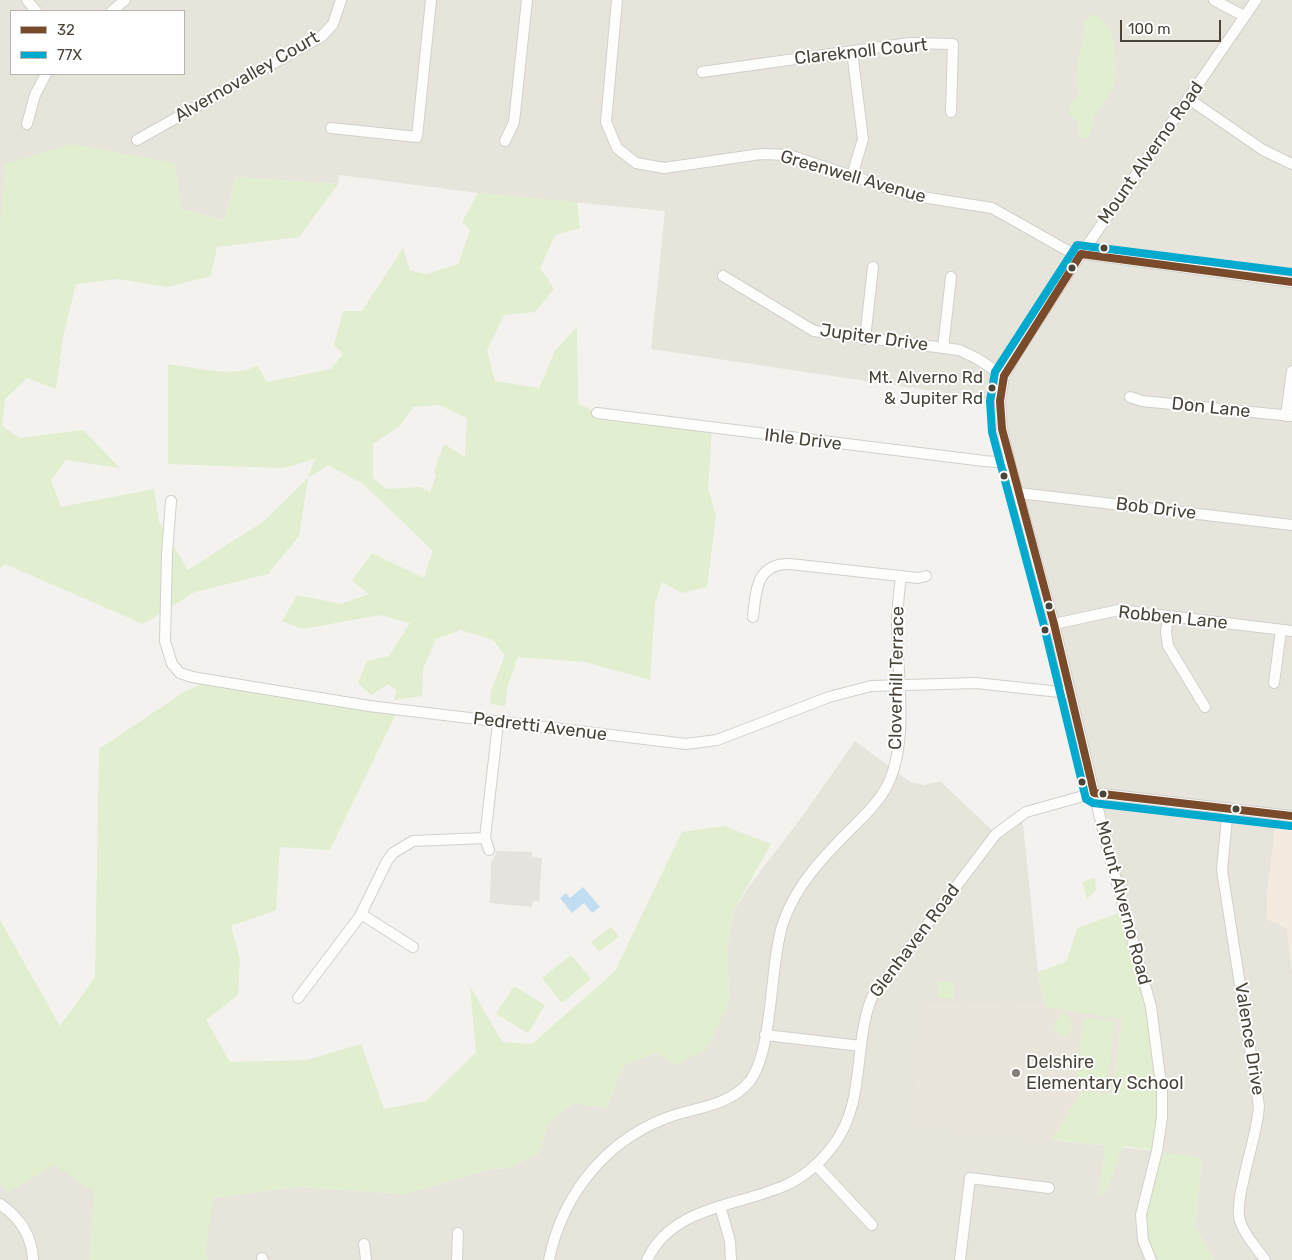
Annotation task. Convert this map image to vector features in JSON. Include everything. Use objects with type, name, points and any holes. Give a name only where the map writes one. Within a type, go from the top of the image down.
[{"type":"street","points":[[27,0],[35,10]]},
{"type":"street","points":[[113,10],[125,0]]},
{"type":"street","name":"Alvernovalley Court","points":[[137,140],[322,36],[333,24],[341,0]]},
{"type":"street","points":[[331,128],[417,137],[431,0]]},
{"type":"street","points":[[505,141],[514,122],[527,0]]},
{"type":"street","name":"Greenwell Avenue","points":[[617,0],[606,122],[612,140],[628,158],[645,166],[664,168],[776,153],[800,157],[909,195],[992,208],[1061,249],[1081,254],[1292,282]]},
{"type":"street","points":[[1214,0],[1244,16]]},
{"type":"street","name":"Mount Alverno Road","points":[[1151,1260],[1143,1240],[1142,1215],[1157,1151],[1162,1117],[1162,1092],[1151,1007],[1094,794],[1054,624],[1010,462],[1000,414],[1004,376],[1081,254],[1256,0]]},
{"type":"street","name":"Clareknoll Court","points":[[702,72],[910,43],[953,44],[951,112]]},
{"type":"street","points":[[852,51],[863,139],[852,176]]},
{"type":"street","points":[[27,124],[35,95],[45,75]]},
{"type":"street","points":[[1189,99],[1263,150],[1292,164]]},
{"type":"street","points":[[865,339],[874,267]]},
{"type":"street","name":"Jupiter Drive","points":[[723,276],[806,327],[823,333],[943,348],[968,353],[1004,376]]},
{"type":"street","points":[[943,348],[951,277]]},
{"type":"street","points":[[1289,416],[1292,371]]},
{"type":"street","name":"Don Lane","points":[[1130,397],[1142,401],[1289,416]]},
{"type":"street","name":"Ihle Drive","points":[[596,412],[731,431],[984,461],[1010,462]]},
{"type":"street","name":"Bob Drive","points":[[1019,493],[1292,525]]},
{"type":"street","name":"Pedretti Avenue","points":[[171,501],[167,553],[165,641],[168,657],[180,673],[192,677],[370,706],[696,744],[717,740],[847,691],[871,686],[976,683],[1069,693]]},
{"type":"street","points":[[753,617],[758,582],[766,571],[778,564],[918,578],[926,576]]},
{"type":"street","name":"Cloverhill Terrace","points":[[549,1260],[557,1228],[570,1200],[600,1160],[627,1138],[649,1126],[675,1115],[722,1101],[739,1092],[756,1071],[765,1035],[775,955],[790,906],[818,864],[877,801],[892,774],[899,726],[897,626],[901,576]]},
{"type":"street","name":"Robben Lane","points":[[1054,624],[1110,611],[1292,631]]},
{"type":"street","points":[[1168,616],[1166,632],[1168,646],[1205,708]]},
{"type":"street","points":[[1274,683],[1281,630]]},
{"type":"street","points":[[489,850],[485,838],[498,722]]},
{"type":"street","points":[[1094,794],[1292,816]]},
{"type":"street","name":"Glenhaven Road","points":[[647,1260],[657,1244],[674,1226],[696,1214],[781,1187],[799,1178],[816,1165],[836,1141],[850,1114],[856,1087],[867,1009],[878,986],[996,834],[1015,818],[1029,811],[1094,794]]},
{"type":"street","name":"Valence Drive","points":[[1228,808],[1222,870],[1259,1106],[1257,1132],[1238,1215],[1243,1229],[1265,1260]]},
{"type":"street","points":[[298,998],[361,914],[393,853],[413,841],[485,838]]},
{"type":"street","points":[[361,914],[413,947]]},
{"type":"street","points":[[765,1035],[861,1046]]},
{"type":"street","points":[[816,1165],[872,1225]]},
{"type":"street","points":[[960,1260],[970,1178],[1048,1188]]},
{"type":"street","points":[[0,1204],[11,1212],[23,1227],[31,1244],[33,1260]]},
{"type":"street","points":[[720,1206],[730,1241],[731,1260]]},
{"type":"street","points":[[457,1260],[458,1233]]},
{"type":"street","points":[[364,1244],[366,1260]]},
{"type":"shaded area","points":[[0,0],[1292,0],[1292,816],[1277,815],[1267,894],[1267,919],[1287,928],[1292,971],[1292,1260],[1214,1260],[1195,1227],[1202,1158],[1151,1260],[208,1260],[205,1254],[212,1198],[300,1187],[406,1194],[491,1169],[508,1168],[538,1154],[549,1122],[573,1103],[606,1108],[624,1065],[656,1053],[729,1001],[727,947],[734,910],[750,885],[804,814],[855,741],[910,782],[924,785],[940,781],[996,834],[1022,814],[1038,972],[1045,1007],[925,1004],[1052,1140],[1157,1151],[1117,882],[1000,401],[651,349],[665,211],[478,193],[339,175],[338,184],[236,177],[225,221],[181,208],[0,229]]},
{"type":"shaded area","points":[[1277,814],[1292,816],[1292,971],[1287,928],[1267,919],[1267,894]]},
{"type":"shaded area","points":[[497,851],[532,852],[532,857],[542,858],[539,901],[533,901],[532,907],[490,903],[491,863]]},
{"type":"shaded area","name":"Delshire Elementary School","points":[[925,1004],[1055,1007],[1122,1018],[1105,1145],[913,1124],[918,1051]]},
{"type":"shaded area","points":[[54,1164],[95,1192],[89,1260],[0,1260],[0,1184],[8,1192]]},
{"type":"green space","points":[[1091,15],[1099,17],[1105,22],[1109,30],[1115,51],[1116,72],[1114,85],[1094,117],[1090,133],[1086,138],[1079,138],[1078,123],[1069,113],[1070,105],[1079,94],[1076,81],[1079,51],[1082,45],[1085,21]]},
{"type":"green space","points":[[71,144],[175,163],[181,208],[224,221],[236,177],[338,184],[299,237],[217,247],[211,276],[167,287],[119,279],[76,284],[63,337],[56,389],[27,378],[5,399],[2,426],[20,438],[83,430],[120,468],[66,460],[51,480],[61,507],[154,489],[159,522],[188,570],[264,521],[308,478],[299,536],[268,574],[195,592],[143,624],[5,564],[0,568],[0,229],[5,164]]},
{"type":"green space","points":[[478,193],[577,202],[580,228],[555,235],[540,268],[554,289],[535,312],[504,315],[487,350],[495,381],[539,388],[555,351],[577,326],[578,403],[597,413],[712,429],[708,488],[716,516],[707,587],[682,593],[662,582],[655,603],[650,680],[585,662],[518,657],[508,685],[505,706],[490,704],[491,691],[505,655],[493,640],[461,630],[436,639],[423,669],[422,696],[394,700],[396,690],[388,684],[371,695],[358,683],[367,661],[389,656],[410,623],[380,615],[303,629],[282,621],[297,595],[341,604],[369,594],[352,581],[372,553],[424,578],[433,551],[363,484],[328,465],[308,478],[315,459],[283,468],[168,464],[168,364],[227,372],[249,369],[257,365],[267,382],[331,369],[343,354],[334,345],[343,311],[362,311],[403,248],[410,271],[427,274],[458,264],[470,230],[462,222]],"holes":[[[439,405],[467,418],[465,457],[444,444],[434,471],[436,476],[430,492],[420,487],[387,489],[373,478],[373,444],[400,426],[413,407]]]},
{"type":"green space","points":[[211,680],[398,709],[330,850],[280,847],[276,910],[231,926],[240,959],[238,995],[206,1020],[230,1062],[307,1060],[361,1044],[384,1109],[426,1101],[476,1052],[470,986],[502,1042],[532,1044],[615,971],[682,832],[724,826],[771,844],[734,910],[727,947],[729,1001],[707,1049],[674,1065],[656,1053],[624,1065],[606,1108],[573,1103],[549,1122],[538,1154],[508,1168],[491,1169],[406,1194],[300,1187],[213,1198],[205,1254],[208,1260],[89,1260],[94,1192],[54,1165],[8,1192],[0,1184],[0,920],[60,1026],[95,977],[99,749],[184,692]]},
{"type":"green space","points":[[1095,878],[1096,890],[1087,899],[1082,882]]},
{"type":"green space","points":[[1125,911],[1142,971],[1162,1092],[1157,1151],[1123,1146],[1106,1192],[1098,1197],[1105,1145],[1052,1140],[1082,1091],[1112,1094],[1122,1019],[1045,1007],[1038,972],[1067,961],[1077,928]]},
{"type":"green space","points":[[611,927],[619,937],[599,952],[591,942]]},
{"type":"green space","points":[[571,955],[591,979],[562,1003],[542,978]]},
{"type":"green space","points":[[938,982],[954,982],[953,999],[937,998]]},
{"type":"green space","points":[[514,986],[545,1005],[528,1033],[496,1014]]},
{"type":"green space","points":[[1061,1013],[1069,1016],[1072,1027],[1066,1037],[1053,1028]]},
{"type":"green space","points":[[1083,1018],[1114,1021],[1107,1088],[1076,1085]]},
{"type":"green space","points":[[1157,1151],[1202,1158],[1195,1227],[1214,1260],[1151,1260],[1141,1228]]},
{"type":"water","points":[[583,887],[600,907],[592,913],[584,903],[572,913],[560,898],[566,893],[570,898]]},
{"type":"transit line","name":"77X","points":[[1291,826],[1093,803],[1086,799],[1044,626],[992,432],[990,401],[995,372],[1077,245],[1292,272]]},
{"type":"transit line","name":"32","points":[[1292,282],[1081,254],[1004,376],[1000,401],[1002,429],[1054,624],[1094,793],[1292,816]]},
{"type":"place","name":"Mt. Alverno Rd & Jupiter Rd","points":[[992,388]]},
{"type":"place","name":"Delshire Elementary School","points":[[1016,1073]]}]
